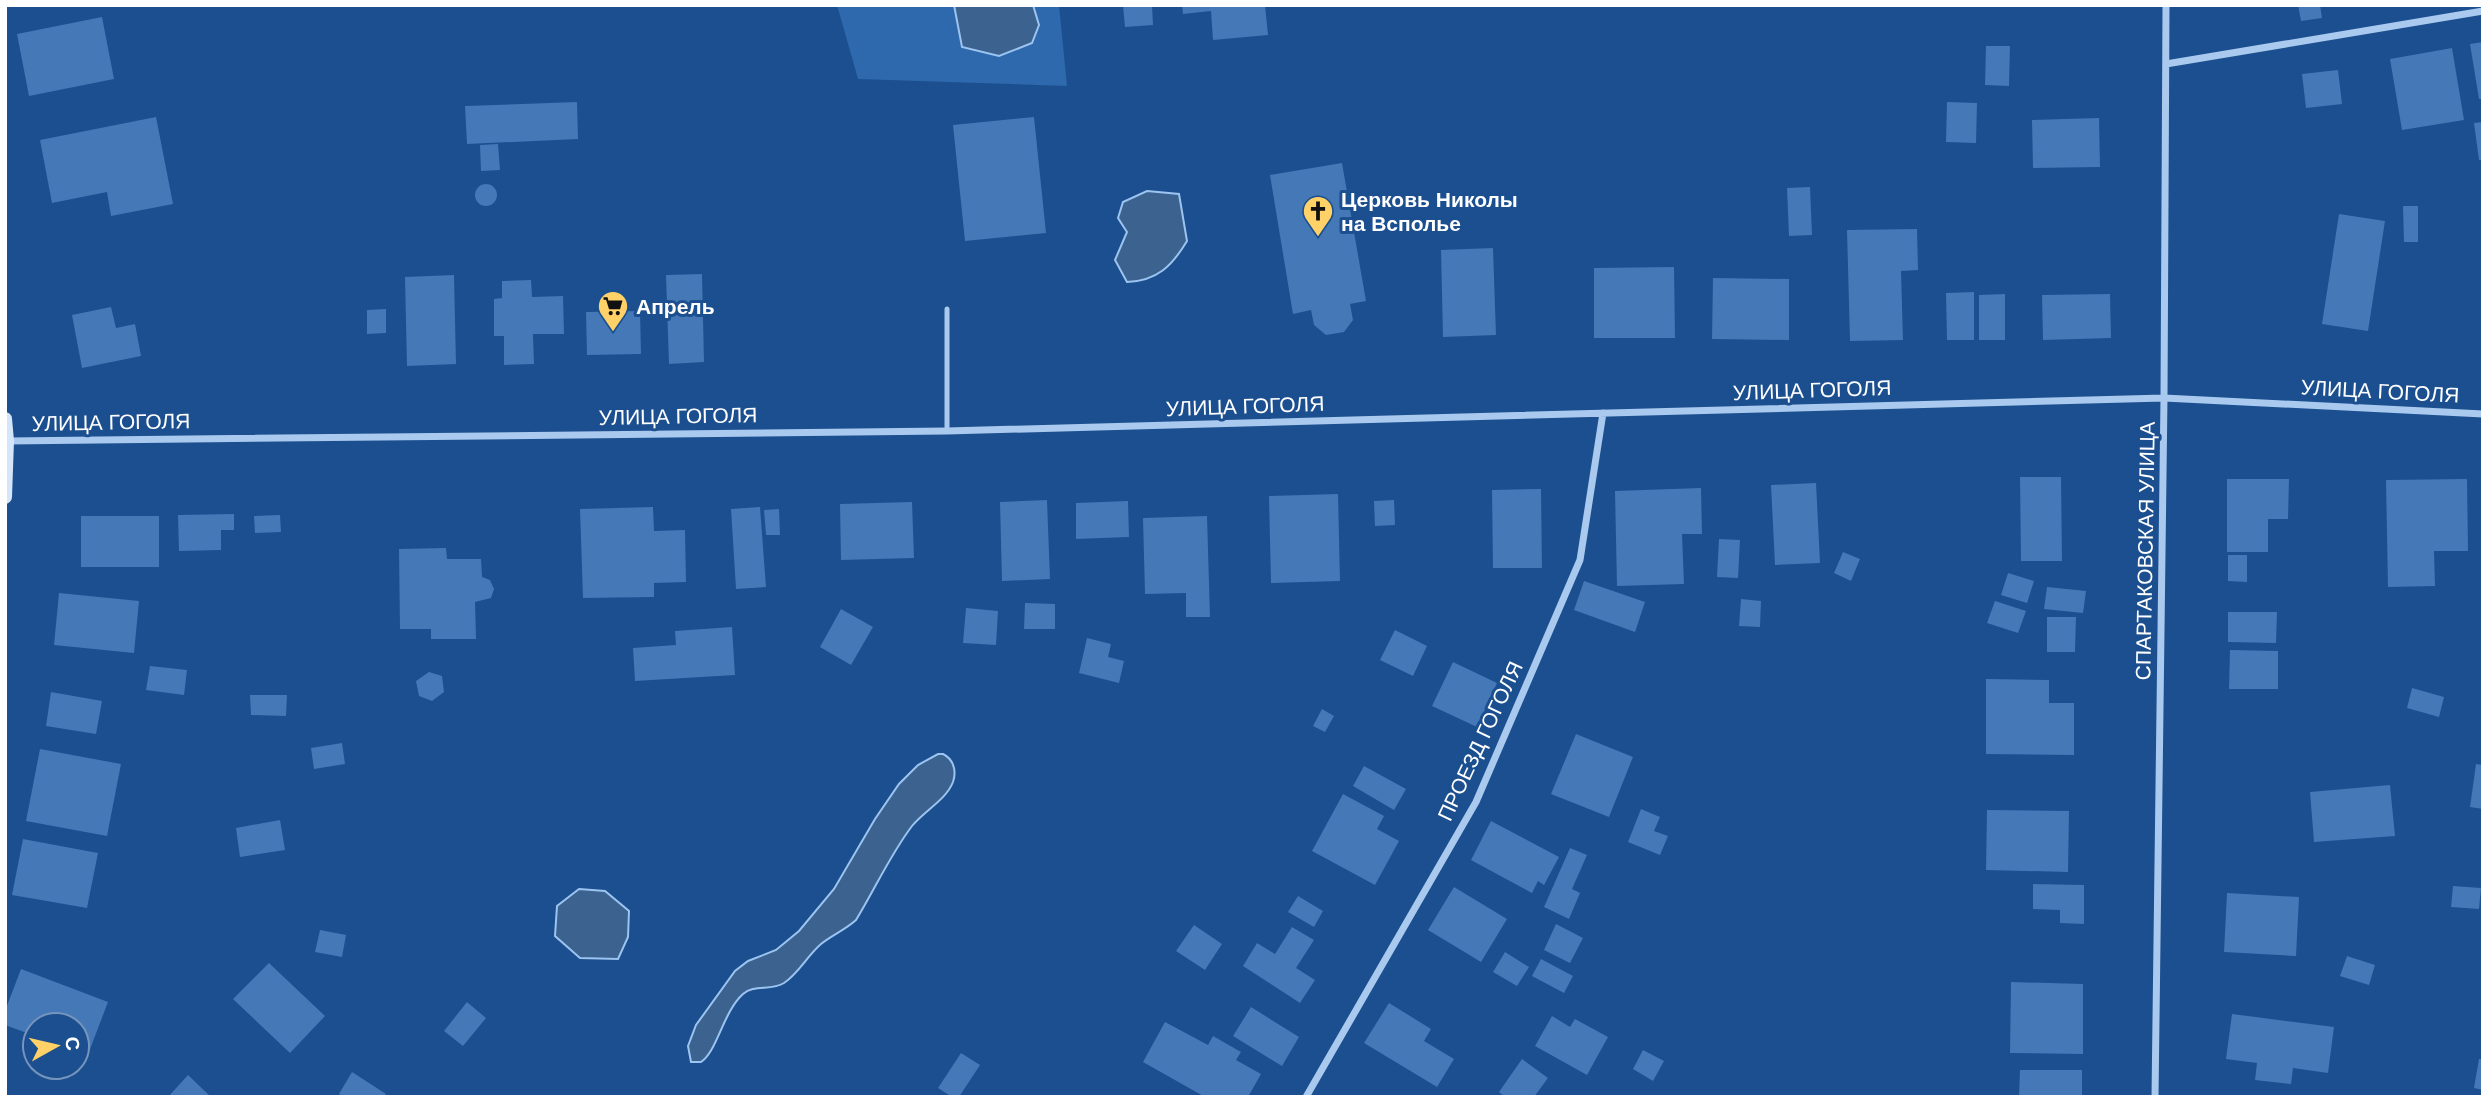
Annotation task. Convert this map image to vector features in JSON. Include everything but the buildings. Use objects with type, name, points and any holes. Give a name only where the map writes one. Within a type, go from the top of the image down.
[{"type":"main road","points":[[5,419],[5,497]]},
{"type":"street","name":"СПАРТАКОВСКАЯ УЛИЦА","points":[[2155,1097],[2166,5]]},
{"type":"street","points":[[2166,64],[2483,11]]},
{"type":"street","name":"УЛИЦА ГОГОЛЯ","points":[[7,440],[947,431],[2164,398],[2483,414]]},
{"type":"street","name":"ПРОЕЗД ГОГОЛЯ","points":[[1306,1097],[1476,802],[1580,559],[1603,413]]},
{"type":"lane","points":[[947,309],[947,431]]},
{"type":"shaded area","points":[[837,5],[1059,5],[1067,86],[858,79]]},
{"type":"shaded area","points":[[954,5],[1033,5],[1039,25],[1032,43],[999,56],[962,47]]},
{"type":"shaded area","points":[[1147,191],[1179,194],[1187,241],[1176,258],[1163,270],[1147,279],[1127,282],[1115,260],[1127,232],[1118,218],[1123,202]]},
{"type":"shaded area","points":[[943,754],[952,762],[955,773],[953,782],[904,837],[856,920],[821,944],[784,983],[752,989],[743,994],[730,1011],[707,1057],[701,1062],[691,1062],[688,1046],[696,1025],[735,971],[748,961],[776,950],[799,931],[834,889],[899,784],[918,765]]},
{"type":"shaded area","points":[[579,889],[605,891],[629,911],[628,937],[618,959],[580,958],[555,936],[557,906]]},
{"type":"place","name":"Церковь Николы на Всполье","points":[[1318,238]]},
{"type":"place","name":"Апрель","points":[[613,333]]}]
